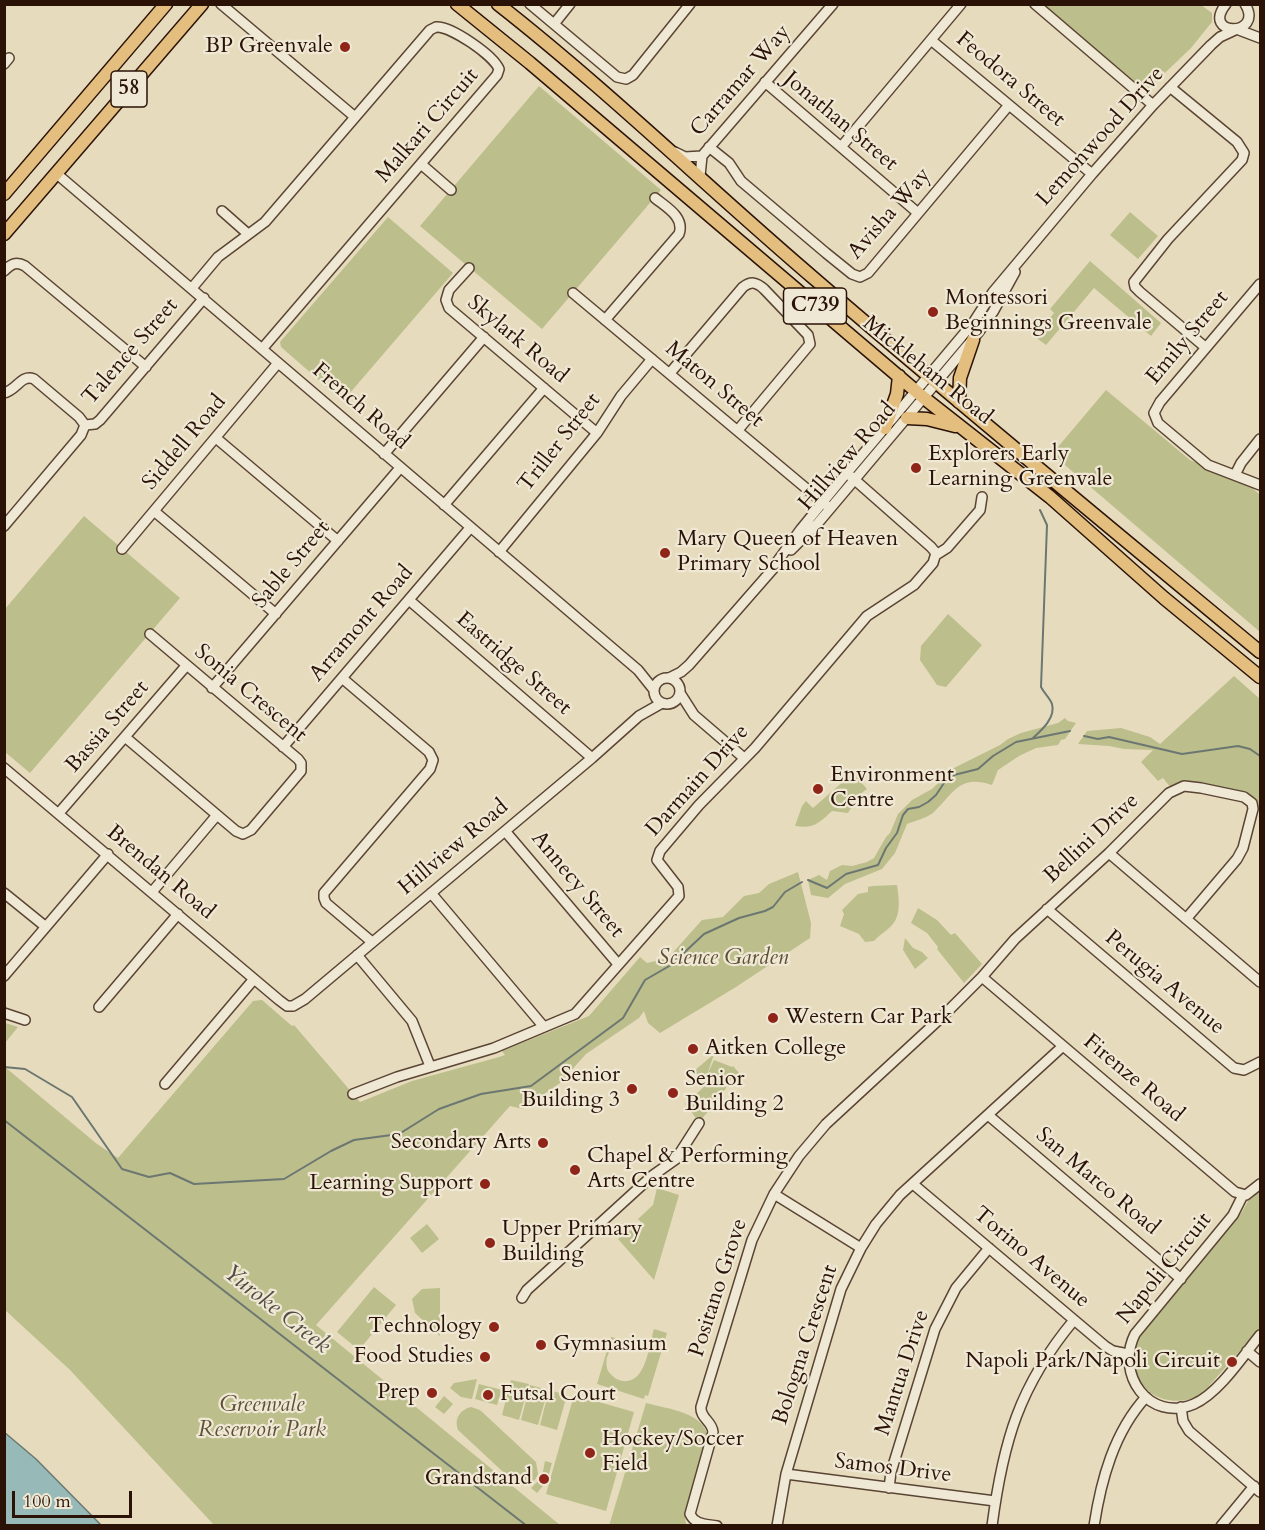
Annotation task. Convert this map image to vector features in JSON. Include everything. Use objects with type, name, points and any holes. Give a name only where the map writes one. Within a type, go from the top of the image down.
[{"type":"main road","name":"58","points":[[4,194],[166,4]]},
{"type":"main road","name":"58","points":[[4,234],[202,4]]},
{"type":"main road","name":"Mickleham Road","points":[[457,4],[531,63],[920,394],[1050,497],[1164,598],[1260,677]]},
{"type":"main road","name":"Mickleham Road","points":[[498,4],[670,149],[770,240],[932,380],[1260,652]]},
{"type":"main road","points":[[959,402],[960,378],[973,340]]},
{"type":"main road","points":[[885,428],[897,394],[899,376]]},
{"type":"main road","points":[[908,418],[927,418],[962,428]]},
{"type":"street","points":[[221,4],[355,117]]},
{"type":"street","points":[[530,4],[617,77],[626,79],[633,75],[690,4]]},
{"type":"street","points":[[554,24],[570,4]]},
{"type":"street","name":"Carramar Way","points":[[700,176],[702,156],[833,4]]},
{"type":"street","points":[[841,147],[961,4]]},
{"type":"street","points":[[1035,4],[1153,105]]},
{"type":"street","points":[[1216,4],[1226,27],[1260,36]]},
{"type":"street","name":"Lemonwood Drive","points":[[1211,45],[1226,4]]},
{"type":"street","points":[[1249,9],[1260,36]]},
{"type":"street","name":"Lemonwood Drive","points":[[920,394],[972,324],[993,291],[1092,174],[1153,105],[1211,45],[1220,37],[1246,26],[1249,9]]},
{"type":"street","name":"Malkari Circuit","points":[[192,288],[218,257],[266,222],[430,30],[441,26],[493,60],[499,69],[498,75],[262,349]]},
{"type":"street","name":"Feodora Street","points":[[931,40],[1092,174]]},
{"type":"street","name":"Jonathan Street","points":[[765,82],[918,213]]},
{"type":"street","points":[[1170,87],[1237,142],[1244,153],[1239,163],[1168,239],[1135,279],[1134,284],[1137,289],[1205,347]]},
{"type":"street","name":"Avisha Way","points":[[709,147],[729,163],[741,181],[857,276],[862,277],[868,273],[1009,105]]},
{"type":"street","name":"Carramar Way","points":[[670,149],[685,157],[702,156]]},
{"type":"street","points":[[421,164],[451,189]]},
{"type":"street","name":"French Road","points":[[57,174],[638,670],[654,692]]},
{"type":"street","points":[[605,320],[680,234],[678,217],[655,198]]},
{"type":"street","points":[[222,211],[248,234]]},
{"type":"street","name":"Lemonwood Drive","points":[[932,380],[973,340],[993,312],[1023,257]]},
{"type":"street","points":[[4,271],[19,262],[25,266],[146,367]]},
{"type":"street","name":"Skylark Road","points":[[469,268],[449,290],[446,300],[450,308],[597,433]]},
{"type":"street","points":[[670,373],[742,287],[749,283],[757,283],[764,288],[808,335],[810,344],[738,430]]},
{"type":"street","name":"Emily Street","points":[[1235,475],[1208,465],[1156,422],[1154,413],[1156,407],[1205,347],[1260,284]]},
{"type":"street","name":"Maton Street","points":[[573,293],[826,506]]},
{"type":"street","name":"Talence Street","points":[[85,425],[95,424],[100,420],[204,298]]},
{"type":"street","points":[[384,454],[484,337]]},
{"type":"street","name":"Triller Street","points":[[499,552],[597,433],[621,396],[652,359]]},
{"type":"street","name":"Siddell Road","points":[[122,549],[278,363]]},
{"type":"street","points":[[4,393],[13,391],[23,379],[29,377],[79,417],[85,425],[81,435],[4,526]]},
{"type":"street","points":[[444,505],[544,388]]},
{"type":"street","name":"Hillview Road","points":[[826,506],[855,480],[908,418],[920,394]]},
{"type":"street","name":"Hillview Road","points":[[667,678],[681,672],[689,665],[774,566],[812,530],[847,473],[885,428],[920,394]]},
{"type":"street","points":[[216,438],[338,541]]},
{"type":"street","points":[[1260,439],[1241,463],[1235,475],[1260,486]]},
{"type":"street","name":"Sable Street","points":[[212,688],[400,468]]},
{"type":"street","points":[[847,473],[931,546],[936,555]]},
{"type":"street","name":"Darmain Drive","points":[[353,1094],[430,1066],[494,1048],[574,1014],[679,896],[680,890],[657,860],[660,850],[699,805],[755,748],[871,613],[914,585],[933,563],[936,555],[947,548],[980,510],[982,497]]},
{"type":"street","points":[[154,511],[276,614]]},
{"type":"street","name":"Arramont Road","points":[[284,747],[470,528]]},
{"type":"street","name":"Eastridge Street","points":[[409,600],[592,758]]},
{"type":"street","name":"Sonia Crescent","points":[[125,737],[239,833],[247,833],[251,830],[302,771],[298,759],[150,634]]},
{"type":"street","name":"Hillview Road","points":[[680,689],[689,665]]},
{"type":"street","name":"Bassia Street","points":[[59,813],[186,666]]},
{"type":"street","name":"French Road","points":[[638,670],[652,676],[667,678]]},
{"type":"street","points":[[342,678],[429,752],[434,760],[427,772],[324,893],[326,903],[372,942]]},
{"type":"street","points":[[694,715],[680,689],[667,678],[657,682],[654,692],[666,704],[694,715],[744,758]]},
{"type":"street","points":[[666,704],[677,700],[680,689]]},
{"type":"street","name":"Hillview Road","points":[[291,1007],[298,1004],[592,758],[639,716],[654,692]]},
{"type":"street","name":"Hillview Road","points":[[639,716],[666,704]]},
{"type":"street","name":"Brendan Road","points":[[4,768],[279,1000],[291,1007]]},
{"type":"street","name":"Bellini Drive","points":[[982,977],[1015,939],[1109,853],[1168,794],[1178,788],[1201,788],[1244,797],[1252,803],[1253,810],[1241,852],[1186,919]]},
{"type":"street","points":[[152,892],[218,815]]},
{"type":"street","name":"Annecy Street","points":[[505,831],[618,964]]},
{"type":"street","points":[[1109,853],[1259,978]]},
{"type":"street","points":[[4,976],[108,854]]},
{"type":"street","points":[[4,893],[46,927]]},
{"type":"street","points":[[431,893],[544,1027]]},
{"type":"street","name":"Perugia Avenue","points":[[1047,909],[1234,1068],[1244,1070],[1260,1062]]},
{"type":"street","points":[[99,1007],[178,914]]},
{"type":"street","points":[[357,955],[412,1021],[430,1066]]},
{"type":"street","name":"Firenze Road","points":[[982,977],[1235,1192],[1242,1195]]},
{"type":"street","name":"Positano Grove","points":[[717,1526],[699,1523],[690,1514],[713,1432],[711,1424],[702,1414],[701,1407],[746,1255],[774,1194],[799,1156],[826,1125],[945,1015],[982,977]]},
{"type":"street","points":[[165,1084],[254,979]]},
{"type":"street","points":[[4,1013],[25,1020]]},
{"type":"street","name":"Bologna Crescent","points":[[777,1526],[786,1474],[841,1289],[861,1248],[888,1209],[1063,1046]]},
{"type":"street","name":"San Marco Road","points":[[988,1115],[1181,1278]]},
{"type":"street","points":[[522,1298],[527,1290],[644,1184],[676,1159],[699,1123]]},
{"type":"street","name":"Torino Avenue","points":[[914,1184],[1108,1349],[1128,1354]]},
{"type":"street","points":[[1242,1195],[1250,1194],[1260,1184]]},
{"type":"street","points":[[774,1194],[861,1248]]},
{"type":"street","name":"Napoli Circuit","points":[[1146,1396],[1130,1374],[1128,1354],[1131,1342],[1138,1330],[1233,1215],[1242,1195]]},
{"type":"street","name":"Mantua Drive","points":[[889,1488],[891,1472],[935,1329],[956,1288],[990,1248]]},
{"type":"street","points":[[992,1526],[1002,1462],[1018,1410],[1038,1369],[1074,1320]]},
{"type":"street","points":[[1094,1526],[1100,1487],[1111,1457],[1129,1419],[1146,1396],[1164,1406],[1192,1405],[1208,1395],[1260,1335]]},
{"type":"street","points":[[1247,1351],[1260,1362]]},
{"type":"street","points":[[1181,1407],[1183,1421],[1189,1431],[1257,1489],[1221,1526]]},
{"type":"street","name":"Samos Drive","points":[[786,1474],[995,1501]]},
{"type":"green space","points":[[1042,5],[1201,5],[1212,13],[1212,22],[1191,48],[1146,91]]},
{"type":"green space","points":[[539,86],[661,190],[542,329],[420,226]]},
{"type":"green space","points":[[1130,212],[1158,236],[1138,259],[1110,235]]},
{"type":"green space","points":[[388,217],[453,273],[343,401],[281,347],[280,342]]},
{"type":"green space","points":[[1090,261],[1161,323],[1151,336],[1094,288],[1046,345],[1034,336],[1054,313],[1050,309]]},
{"type":"green space","points":[[1106,390],[1190,460],[1248,484],[1260,495],[1260,632],[1052,454]]},
{"type":"green space","points":[[84,516],[180,598],[30,773],[5,752],[5,609]]},
{"type":"green space","points":[[948,614],[982,645],[946,687],[937,685],[920,660],[921,646]]},
{"type":"green space","points":[[1234,676],[1260,699],[1260,810],[1256,798],[1193,782],[1171,788],[1163,778],[1158,781],[1141,762],[1153,750],[1078,744],[1087,731],[1121,728],[1150,737],[1160,744]]},
{"type":"green space","points":[[1065,718],[1076,723],[1058,745],[1036,748],[1019,756],[998,770],[992,785],[972,782],[958,787],[933,813],[907,824],[895,853],[882,869],[845,884],[828,898],[811,895],[808,880],[819,875],[827,880],[830,871],[842,865],[852,866],[874,858],[890,833],[898,814],[912,800],[932,789],[954,768],[1021,733],[1058,723]]},
{"type":"green space","points":[[853,773],[867,789],[859,795],[848,813],[832,811],[816,824],[807,827],[795,826],[806,801],[813,808]]},
{"type":"green space","points":[[798,872],[811,923],[810,938],[736,987],[660,1033],[648,1023],[644,1011],[639,1018],[586,1054],[560,1083],[523,1109],[510,1106],[316,1325],[560,1525],[214,1525],[70,1370],[5,1310],[5,1067],[97,1144],[118,1158],[253,1001],[262,1000],[292,1026],[294,1025],[360,1102],[412,1081],[505,1055],[502,1051],[589,1016],[640,957],[647,963],[668,958],[702,920],[723,917],[744,896],[759,893],[769,884]]},
{"type":"green space","points":[[897,885],[899,908],[896,919],[874,941],[865,942],[859,934],[840,926],[844,914],[842,910],[858,894],[868,892],[868,887],[872,886]]},
{"type":"green space","points":[[918,908],[937,920],[951,935],[955,933],[982,964],[964,983],[927,933],[911,923]]},
{"type":"green space","points":[[905,938],[913,948],[928,958],[915,969],[903,950]]},
{"type":"green space","points":[[4,1023],[18,1027],[5,1043]]},
{"type":"green space","points":[[714,1054],[707,1075],[714,1060],[733,1066],[741,1075],[727,1081],[726,1088],[718,1100],[699,1122],[685,1104],[706,1085],[694,1071]]},
{"type":"green space","points":[[657,1188],[679,1195],[654,1280],[618,1239],[642,1223],[638,1219],[653,1205]]},
{"type":"green space","points":[[1260,1191],[1260,1328],[1201,1395],[1184,1400],[1168,1400],[1155,1395],[1136,1375],[1133,1361],[1136,1345],[1144,1329],[1242,1212],[1248,1201]]},
{"type":"green space","points":[[427,1224],[439,1239],[422,1253],[410,1238]]},
{"type":"green space","points":[[374,1287],[396,1305],[359,1350],[337,1332]]},
{"type":"green space","points":[[440,1288],[440,1336],[415,1313],[412,1299],[422,1289]]},
{"type":"green space","points":[[654,1329],[667,1333],[648,1396],[645,1395],[644,1399],[597,1384],[611,1337],[623,1340],[607,1356],[608,1371],[618,1380],[631,1380],[642,1370]]},
{"type":"green space","points":[[477,1379],[472,1399],[461,1397],[450,1388],[454,1383]]},
{"type":"green space","points":[[511,1380],[529,1384],[519,1420],[502,1415]]},
{"type":"green space","name":"Futsal Court","points":[[479,1384],[502,1390],[497,1405],[475,1399]]},
{"type":"green space","points":[[530,1385],[548,1390],[538,1425],[521,1420]]},
{"type":"green space","points":[[549,1390],[567,1395],[557,1430],[540,1425]]},
{"type":"green space","name":"Hockey/Soccer Field","points":[[574,1395],[634,1412],[606,1511],[546,1494]]},
{"type":"green space","points":[[444,1396],[453,1404],[444,1414],[435,1407]]},
{"type":"green space","points":[[646,1403],[684,1413],[701,1423],[706,1431],[708,1440],[685,1516],[686,1525],[609,1526]]},
{"type":"green space","points":[[471,1407],[480,1410],[536,1462],[538,1474],[532,1483],[526,1486],[516,1484],[458,1430],[459,1415]]},
{"type":"green space","name":"Grandstand","points":[[545,1461],[552,1463],[547,1481],[537,1493],[531,1488],[542,1477]]},
{"type":"water","points":[[4,1432],[36,1459],[101,1525],[5,1525]]},
{"type":"waterway","points":[[1033,738],[1047,723],[1053,709],[1041,687],[1047,525],[1040,510]]},
{"type":"waterway","name":"Yuroke Creek","points":[[808,880],[827,888],[846,874],[878,865],[886,848],[897,833],[903,815],[908,809],[928,802],[946,780],[954,775],[978,769],[993,756],[1016,742],[1070,731]]},
{"type":"waterway","name":"Yuroke Creek","points":[[1084,736],[1098,739],[1109,737],[1182,754],[1238,746],[1250,749],[1260,756]]},
{"type":"waterway","points":[[4,1067],[25,1069],[72,1097],[122,1169],[149,1177],[170,1173],[194,1184],[284,1179],[354,1140],[399,1134],[439,1109],[481,1094],[531,1086],[623,1018],[645,980],[671,965],[704,934],[739,918],[773,907],[785,892],[802,882]]},
{"type":"waterway","name":"Yuroke Creek","points":[[4,1120],[527,1526]]},
{"type":"place","name":"BP Greenvale","points":[[345,47]]},
{"type":"place","name":"Montessori Beginnings Greenvale","points":[[933,312]]},
{"type":"place","name":"Explorers Early Learning Greenvale","points":[[916,468]]},
{"type":"place","name":"Mary Queen of Heaven Primary School","points":[[665,553]]},
{"type":"place","name":"Environment Centre","points":[[818,789]]},
{"type":"place","name":"Western Car Park","points":[[773,1018]]},
{"type":"place","name":"Aitken College","points":[[693,1049]]},
{"type":"place","name":"Senior Building 3","points":[[632,1089]]},
{"type":"place","name":"Senior Building 2","points":[[673,1093]]},
{"type":"place","name":"Secondary Arts","points":[[543,1143]]},
{"type":"place","name":"Chapel & Performing Arts Centre","points":[[575,1170]]},
{"type":"place","name":"Learning Support","points":[[485,1184]]},
{"type":"place","name":"Upper Primary Building","points":[[490,1243]]},
{"type":"place","name":"Technology","points":[[494,1327]]},
{"type":"place","name":"Gymnasium","points":[[541,1345]]},
{"type":"place","name":"Food Studies","points":[[485,1357]]},
{"type":"place","name":"Napoli Park/Napoli Circuit","points":[[1232,1362]]},
{"type":"place","name":"Prep","points":[[432,1393]]},
{"type":"place","name":"Futsal Court","points":[[488,1395]]},
{"type":"place","name":"Hockey/Soccer Field","points":[[590,1453]]},
{"type":"place","name":"Grandstand","points":[[544,1479]]},
{"type":"park label","name":"Science Garden","points":[[723,959]]},
{"type":"park label","name":"Greenvale Reservoir Park","points":[[262,1418]]}]
